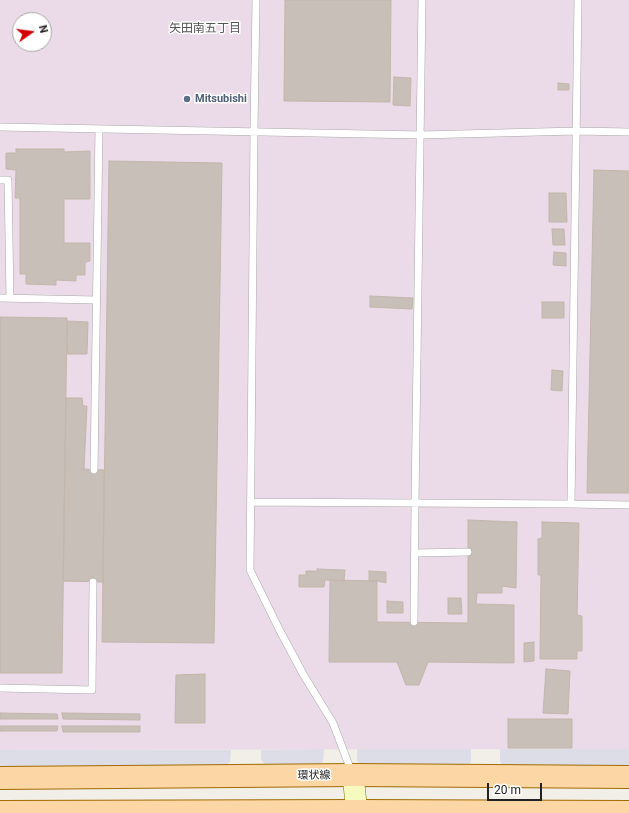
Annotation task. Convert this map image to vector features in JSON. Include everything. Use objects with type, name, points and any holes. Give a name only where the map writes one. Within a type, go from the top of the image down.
[{"type":"main road","name":"環状線","points":[[0,778],[353,776],[629,777]]},
{"type":"main road","points":[[0,812],[629,812]]},
{"type":"street","points":[[353,776],[357,812]]},
{"type":"lane","points":[[256,0],[250,570],[278,629],[333,723],[353,776]]},
{"type":"lane","points":[[414,622],[422,0]]},
{"type":"lane","points":[[571,504],[578,0]]},
{"type":"lane","points":[[0,127],[421,135],[577,131],[629,132]]},
{"type":"lane","points":[[94,470],[99,129]]},
{"type":"lane","points":[[0,180],[8,180],[10,298]]},
{"type":"lane","points":[[0,298],[96,300]]},
{"type":"lane","points":[[251,502],[629,505]]},
{"type":"lane","points":[[415,553],[468,552]]},
{"type":"lane","points":[[0,688],[92,690],[93,582]]},
{"type":"shaded area","points":[[0,0],[629,0],[629,749],[0,750]]},
{"type":"shaded area","points":[[324,749],[323,762],[315,767],[268,767],[261,760],[261,750]]},
{"type":"shaded area","points":[[357,749],[471,749],[471,760],[470,764],[465,766],[361,765],[357,761]]},
{"type":"shaded area","points":[[500,749],[629,749],[629,768],[503,767],[500,761]]},
{"type":"shaded area","points":[[0,750],[231,750],[230,762],[223,767],[0,767]]},
{"type":"building","points":[[285,0],[391,0],[390,102],[284,101]]},
{"type":"building","points":[[394,77],[411,78],[410,106],[393,105]]},
{"type":"building","points":[[558,83],[569,84],[569,90],[558,90]]},
{"type":"building","points":[[16,149],[64,149],[64,152],[90,151],[90,199],[64,199],[64,243],[90,243],[90,261],[85,262],[85,275],[76,275],[76,281],[56,280],[56,285],[26,284],[26,274],[20,274],[20,198],[15,198],[16,170],[6,169],[6,153],[16,153]]},
{"type":"building","points":[[109,161],[222,163],[214,643],[102,642]]},
{"type":"building","points":[[594,170],[629,171],[629,493],[587,493]]},
{"type":"building","points":[[549,193],[566,193],[567,222],[549,222]]},
{"type":"building","points":[[552,229],[564,229],[565,245],[553,245]]},
{"type":"building","points":[[554,252],[566,253],[566,266],[553,265]]},
{"type":"building","points":[[370,296],[413,298],[412,309],[370,307]]},
{"type":"building","points":[[542,302],[564,302],[564,318],[542,318]]},
{"type":"building","points":[[0,317],[67,318],[62,673],[0,673]]},
{"type":"building","points":[[67,321],[88,322],[87,354],[67,354]]},
{"type":"building","points":[[552,370],[563,371],[562,391],[551,390]]},
{"type":"building","points":[[66,398],[82,398],[83,406],[87,406],[84,469],[104,470],[103,582],[63,581]]},
{"type":"building","points":[[468,520],[517,522],[516,588],[502,586],[502,593],[477,593],[476,604],[514,605],[514,663],[428,662],[419,685],[406,685],[397,662],[329,662],[330,580],[377,581],[377,622],[468,623]]},
{"type":"building","points":[[542,522],[579,523],[577,615],[582,616],[582,651],[577,651],[577,659],[540,659],[541,575],[538,575],[538,539],[542,538]]},
{"type":"building","points":[[317,569],[345,570],[344,581],[325,580],[324,587],[299,587],[299,575],[306,575],[306,571],[318,571]]},
{"type":"building","points":[[369,571],[386,572],[386,583],[369,581]]},
{"type":"building","points":[[448,598],[461,598],[462,614],[448,614]]},
{"type":"building","points":[[387,601],[403,602],[403,613],[387,613]]},
{"type":"building","points":[[534,642],[534,661],[524,662],[524,643]]},
{"type":"building","points":[[546,669],[570,671],[568,714],[543,713]]},
{"type":"building","points":[[205,674],[205,723],[175,723],[176,675]]},
{"type":"building","points":[[0,713],[57,714],[58,719],[0,719]]},
{"type":"building","points":[[62,713],[140,714],[140,720],[63,719]]},
{"type":"building","points":[[508,719],[572,719],[572,748],[508,748]]},
{"type":"building","points":[[0,726],[58,726],[57,731],[0,731]]},
{"type":"building","points":[[62,726],[140,726],[140,732],[63,732]]},
{"type":"place","name":"Mitsubishi","points":[[187,99]]},
{"type":"district","name":"矢田南五丁目","points":[[205,29]]}]
